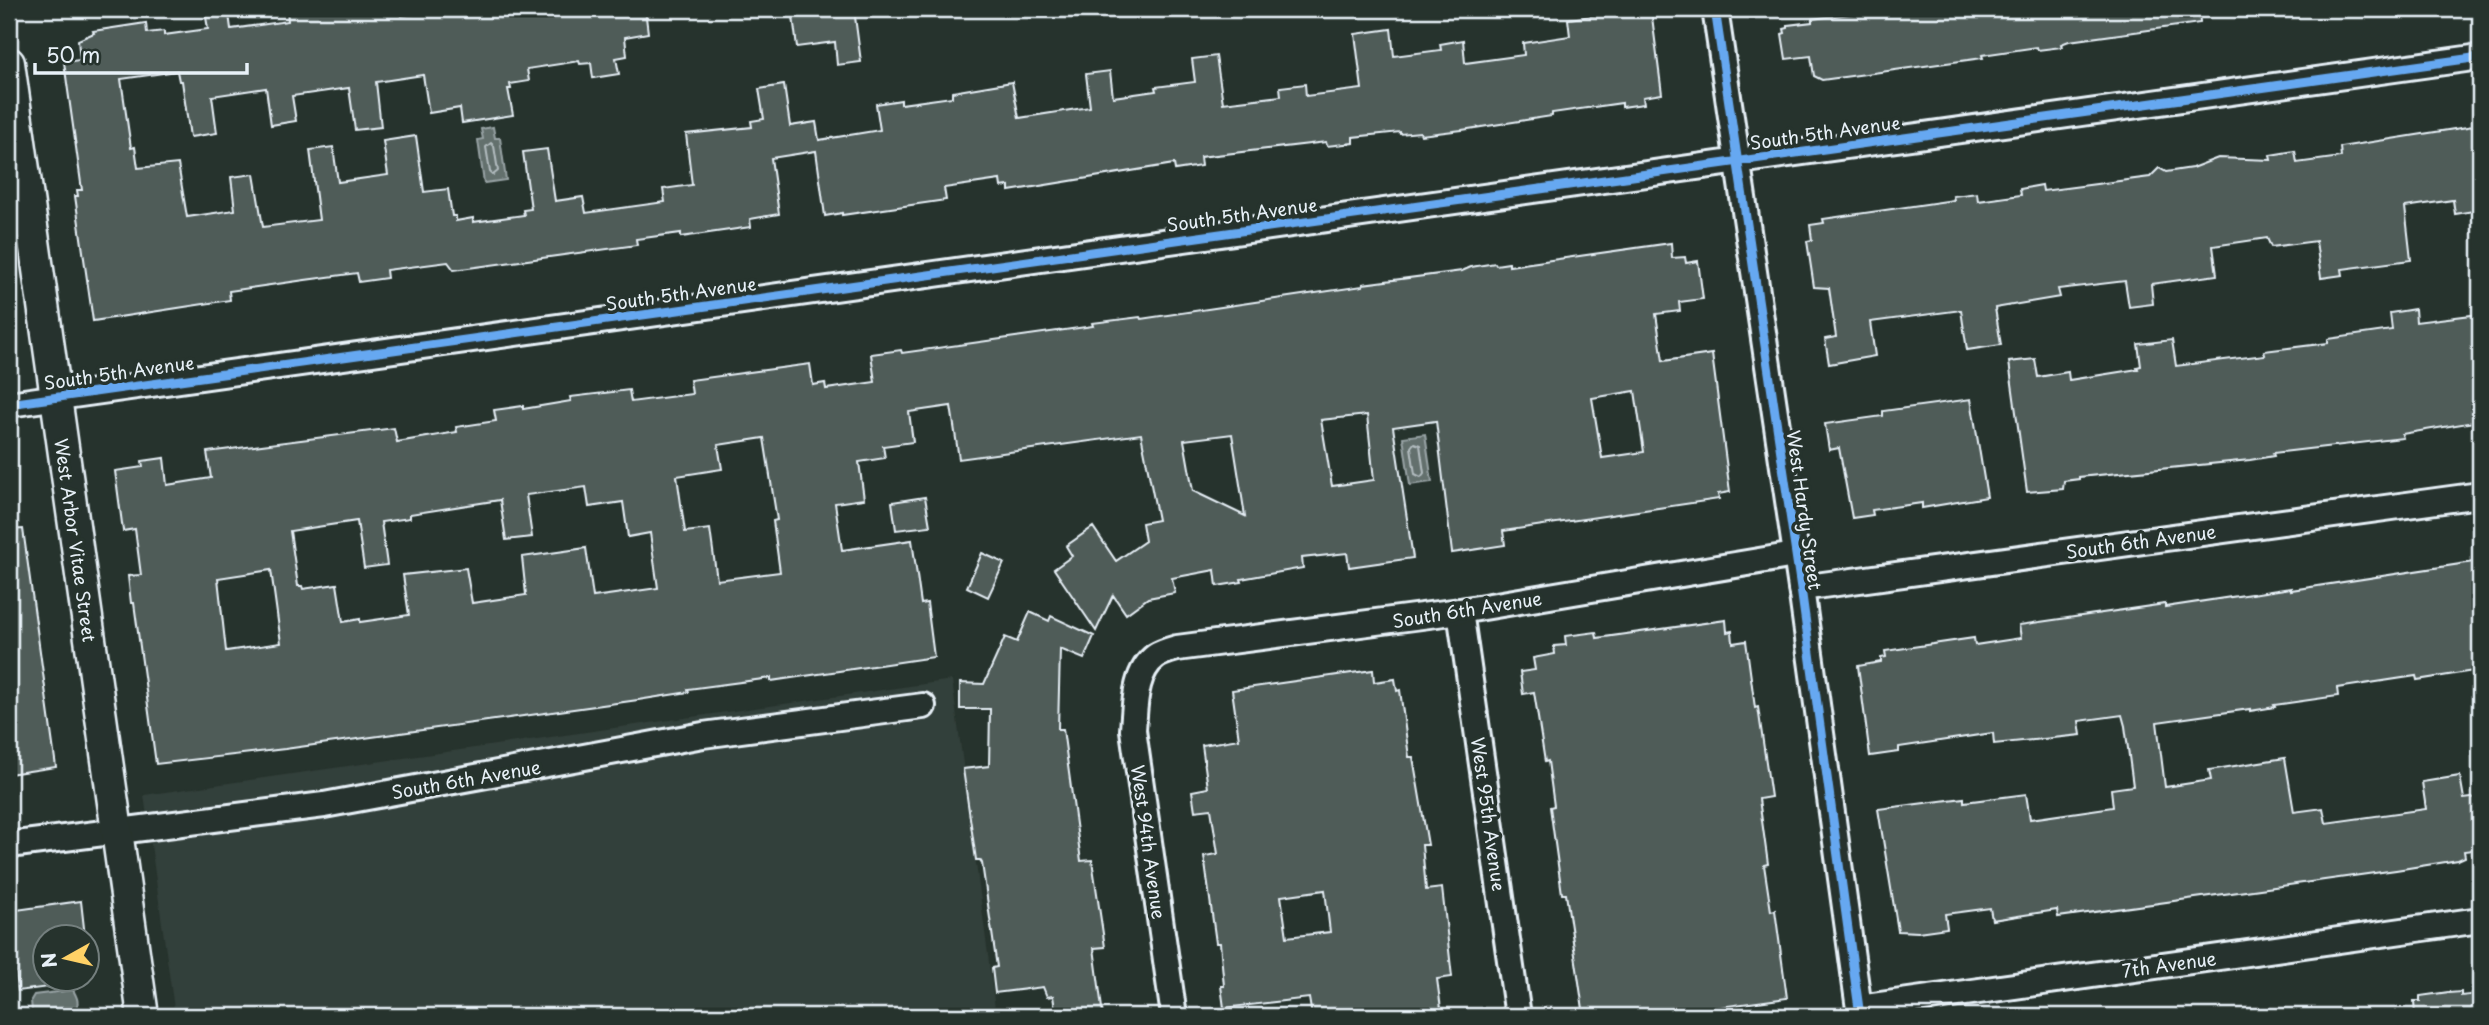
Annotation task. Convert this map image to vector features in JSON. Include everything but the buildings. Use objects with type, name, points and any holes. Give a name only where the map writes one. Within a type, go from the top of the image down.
[{"type":"street","name":"West Hardy Street","points":[[1715,9],[1801,588],[1859,1012]]},
{"type":"street","name":"South 5th Avenue","points":[[9,404],[2480,57]]},
{"type":"street","name":"West Arbor Vitae Street","points":[[9,64],[143,1016]]},
{"type":"street","name":"South 6th Avenue","points":[[1801,588],[2480,495]]},
{"type":"street","name":"South 6th Avenue","points":[[1144,668],[1157,655],[1177,648],[1460,611],[1796,555]]},
{"type":"street","name":"West 95th Avenue","points":[[1460,611],[1518,1016]]},
{"type":"street","name":"West 94th Avenue","points":[[1144,668],[1135,697],[1133,730],[1174,1016]]},
{"type":"street","name":"South 6th Avenue","points":[[9,845],[324,805],[703,736],[923,706]]},
{"type":"street","name":"7th Avenue","points":[[1859,1012],[2480,920]]},
{"type":"shaded area","points":[[952,680],[996,1016],[175,1016],[144,795]]},
{"type":"water","points":[[493,127],[495,138],[500,138],[506,180],[484,183],[478,140],[483,139],[481,129]]},
{"type":"water","points":[[1425,434],[1432,482],[1410,485],[1403,437]]},
{"type":"water","points":[[74,993],[77,1005],[75,1010],[36,1015],[32,1012],[31,1000],[34,995]]},
{"type":"cycle path","points":[[1715,9],[1801,588],[1860,1016]]},
{"type":"cycle path","points":[[9,404],[2480,57]]}]
